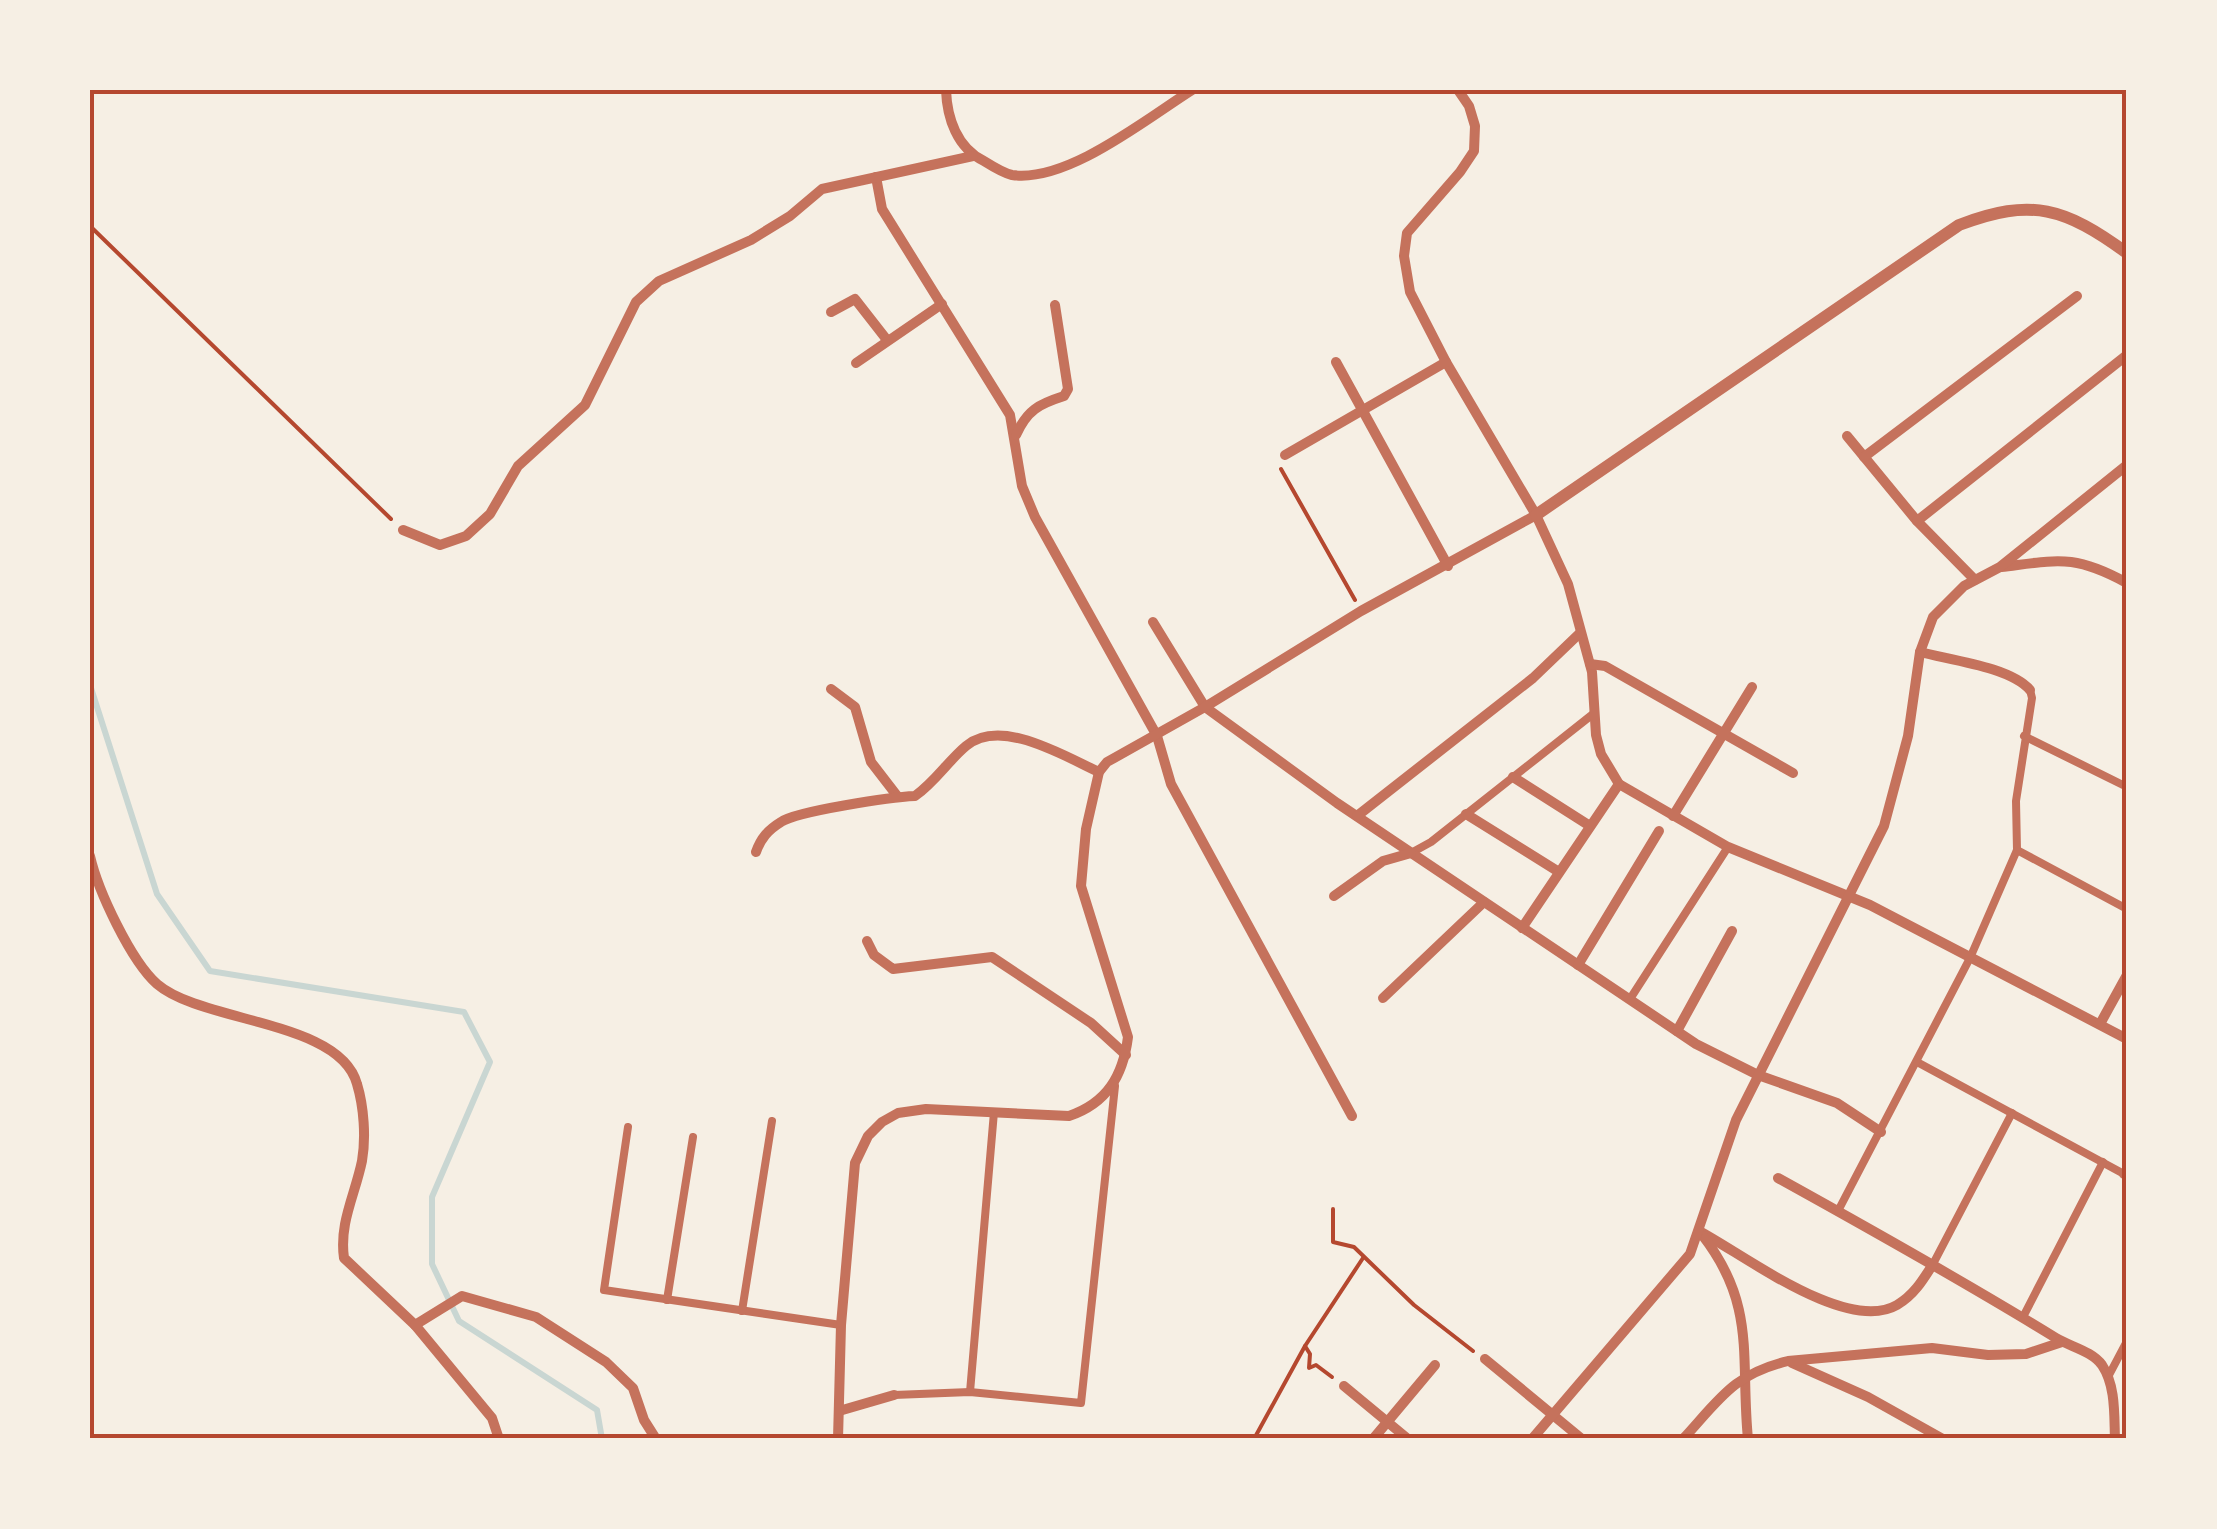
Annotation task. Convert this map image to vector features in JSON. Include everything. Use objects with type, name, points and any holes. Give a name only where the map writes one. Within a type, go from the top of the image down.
[{"type":"street","points":[[946,90],[952,129],[973,156],[1010,174],[1052,172],[1116,138],[1192,90]]},
{"type":"street","points":[[1458,90],[1469,106],[1475,126],[1474,151],[1407,232],[1404,256],[1410,292],[1446,362],[1536,515],[1568,584],[1590,664],[1592,714],[1602,754],[1618,784],[1728,847],[1870,905],[2127,1039]]},
{"type":"street","points":[[404,530],[440,545],[466,536],[490,514],[518,466],[584,405],[636,302],[659,281],[751,240],[790,216],[822,189],[973,156]]},
{"type":"street","points":[[876,177],[882,208],[1010,415],[1022,486],[1035,517],[1158,736],[1171,784],[1352,1116]]},
{"type":"street","points":[[838,1411],[894,1395],[970,1392],[1081,1403],[1115,1086],[1128,1037],[1081,886],[1086,829],[1098,772],[1107,762],[1158,736],[1361,611],[1536,515],[1959,226],[1995,212],[2038,208],[2089,225],[2127,253]]},
{"type":"street","points":[[1864,457],[2077,296]]},
{"type":"street","points":[[831,312],[855,299],[886,340]]},
{"type":"street","points":[[856,363],[942,304]]},
{"type":"street","points":[[1015,436],[1034,406],[1064,396],[1068,389],[1055,305]]},
{"type":"street","points":[[1918,521],[2127,356]]},
{"type":"street","points":[[1336,362],[1448,566]]},
{"type":"street","points":[[1285,454],[1446,362]]},
{"type":"street","points":[[1846,436],[1918,521],[1975,580]]},
{"type":"street","points":[[1532,1439],[1690,1254],[1736,1120],[1884,826],[1898,782],[1920,652],[1933,617],[1964,586],[2000,567],[2127,464]]},
{"type":"street","points":[[2000,567],[2070,560],[2094,565],[2127,583]]},
{"type":"street","points":[[1153,622],[1205,708],[1357,816],[1678,1032],[1758,1075],[1836,1103],[1882,1132]]},
{"type":"street","points":[[1357,816],[1534,678],[1580,633]]},
{"type":"street","points":[[1838,1212],[1970,958],[2018,850],[2016,801],[2030,690],[2020,681],[1990,669],[1920,652]]},
{"type":"street","points":[[1590,664],[1604,666],[1793,773]]},
{"type":"street","points":[[1673,816],[1752,687]]},
{"type":"street","points":[[831,690],[855,707],[871,762],[898,797]]},
{"type":"street","points":[[1334,896],[1383,862],[1431,842],[1592,714]]},
{"type":"street","points":[[756,852],[762,837],[784,818],[915,796],[968,744],[994,735],[1034,742],[1098,772]]},
{"type":"street","points":[[2024,736],[2127,787]]},
{"type":"street","points":[[1513,777],[1590,826]]},
{"type":"street","points":[[1522,928],[1618,784]]},
{"type":"street","points":[[1466,814],[1560,872]]},
{"type":"street","points":[[1578,965],[1659,831]]},
{"type":"street","points":[[1630,999],[1728,847]]},
{"type":"street","points":[[2018,850],[2127,909]]},
{"type":"street","points":[[90,856],[110,914],[154,982],[174,996],[306,1037],[334,1052],[357,1080],[363,1119],[362,1158],[342,1228],[344,1258],[414,1324],[492,1418],[499,1439]]},
{"type":"street","points":[[1384,998],[1484,902]]},
{"type":"street","points":[[1678,1032],[1732,931]]},
{"type":"street","points":[[867,941],[874,955],[894,970],[992,957],[1091,1023],[1126,1054]]},
{"type":"street","points":[[2100,1024],[2127,974]]},
{"type":"street","points":[[1917,1062],[2126,1174]]},
{"type":"street","points":[[838,1439],[842,1325],[855,1164],[868,1136],[898,1112],[926,1109],[1069,1116],[1089,1109],[1115,1086]]},
{"type":"street","points":[[970,1392],[994,1112]]},
{"type":"street","points":[[1699,1231],[1801,1290],[1846,1310],[1872,1312],[1895,1306],[1915,1291],[1933,1264],[2012,1113]]},
{"type":"street","points":[[742,1311],[772,1122]]},
{"type":"street","points":[[628,1127],[604,1290],[842,1325]]},
{"type":"street","points":[[667,1300],[694,1137]]},
{"type":"street","points":[[2023,1318],[2103,1162]]},
{"type":"street","points":[[1778,1178],[2094,1357],[2108,1376],[2116,1439]]},
{"type":"street","points":[[1699,1231],[1733,1283],[1742,1313],[1748,1439]]},
{"type":"street","points":[[414,1324],[462,1296],[536,1317],[606,1362],[634,1388],[644,1420],[656,1439]]},
{"type":"street","points":[[2108,1376],[2127,1341]]},
{"type":"street","points":[[1683,1439],[1743,1376],[1788,1360],[1932,1348],[1988,1355],[2026,1354],[2062,1342]]},
{"type":"street","points":[[1485,1359],[1582,1439]]},
{"type":"street","points":[[1788,1360],[1868,1396],[1943,1439]]},
{"type":"street","points":[[1372,1439],[1435,1365]]},
{"type":"street","points":[[1344,1386],[1408,1439]]},
{"type":"path","points":[[90,226],[404,530]]},
{"type":"path","points":[[1285,454],[1282,470],[1361,611]]},
{"type":"path","points":[[1334,1209],[1333,1242],[1354,1248],[1455,1338],[1485,1359]]},
{"type":"path","points":[[1254,1439],[1305,1346],[1362,1258]]},
{"type":"path","points":[[1305,1346],[1310,1354],[1309,1368],[1316,1366],[1344,1386]]},
{"type":"waterway","points":[[90,685],[157,894],[210,971],[464,1012],[490,1062],[432,1197],[432,1264],[459,1321],[597,1410],[602,1439]]}]
